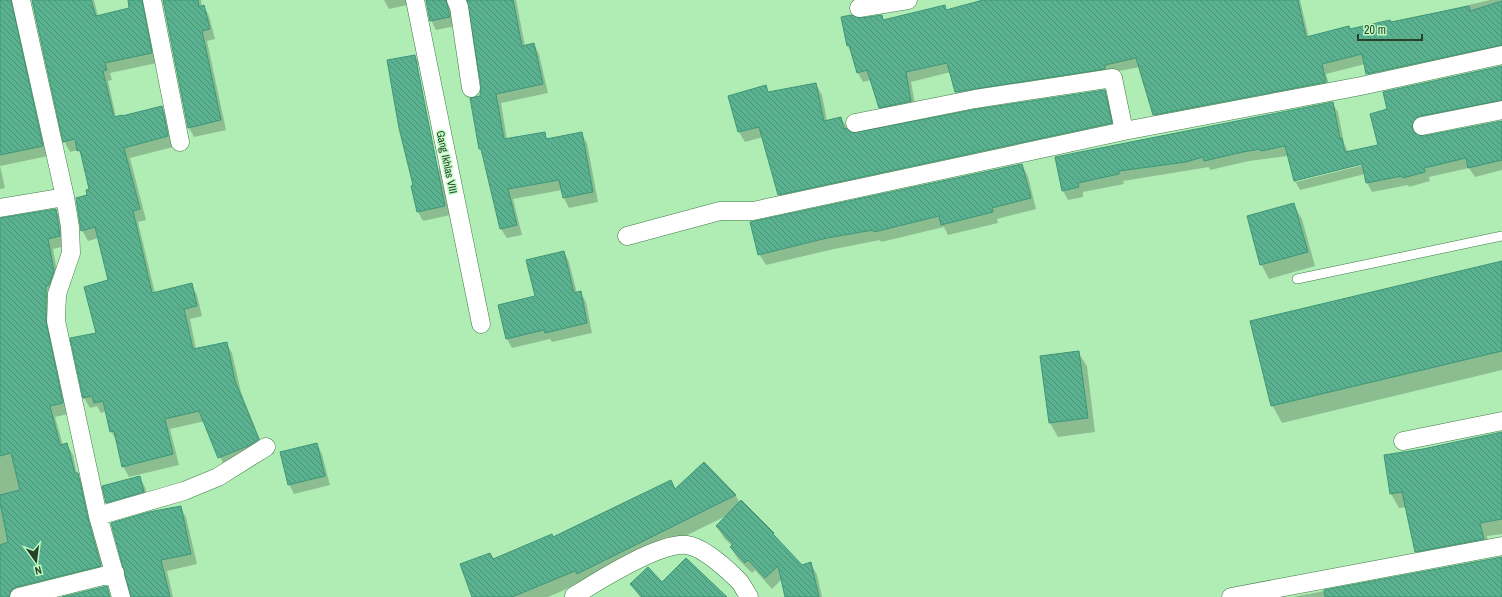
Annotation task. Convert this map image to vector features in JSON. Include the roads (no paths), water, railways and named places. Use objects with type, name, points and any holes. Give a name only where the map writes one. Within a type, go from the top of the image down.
[{"type":"street","points":[[21,0],[65,197],[70,228],[71,253],[57,294],[56,321],[98,516],[121,597]]},
{"type":"street","points":[[152,0],[180,142]]},
{"type":"street","name":"Gang Ikhlas VIII","points":[[415,0],[481,324]]},
{"type":"street","points":[[456,0],[459,7],[471,88]]},
{"type":"street","points":[[859,8],[908,0]]},
{"type":"street","points":[[627,236],[720,211],[753,211],[1124,131],[1361,86],[1502,55]]},
{"type":"street","points":[[855,123],[975,99],[1113,78],[1124,131]]},
{"type":"street","points":[[1422,126],[1502,110]]},
{"type":"street","points":[[0,208],[65,197]]},
{"type":"street","points":[[1403,441],[1502,421]]},
{"type":"street","points":[[98,516],[184,491],[218,477],[266,447]]},
{"type":"street","points":[[573,597],[616,570],[664,549],[687,545],[701,549],[707,554],[740,582],[749,597]]},
{"type":"street","points":[[1231,597],[1502,546]]},
{"type":"street","points":[[19,597],[115,573]]},
{"type":"lane","points":[[1297,279],[1502,236]]}]
